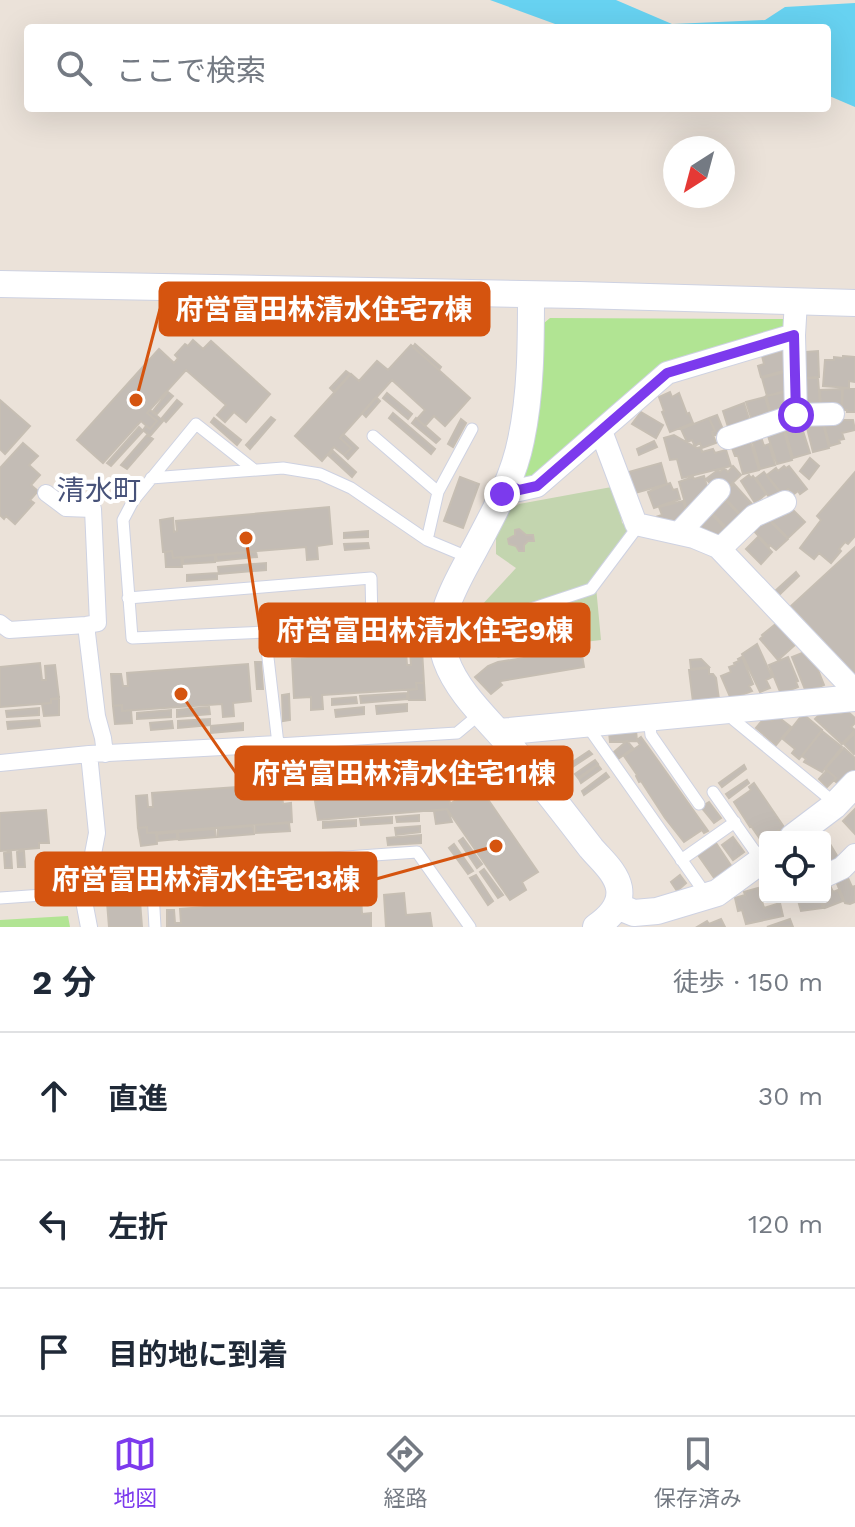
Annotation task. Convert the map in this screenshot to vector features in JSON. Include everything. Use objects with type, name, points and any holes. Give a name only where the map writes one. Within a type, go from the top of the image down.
[{"type":"street","points":[[0,284],[855,303]]},
{"type":"street","points":[[531,295],[529,390],[521,440],[507,484],[449,600],[442,628],[445,658],[461,687],[618,883],[617,906],[596,927]]},
{"type":"street","points":[[796,301],[796,415]]},
{"type":"street","points":[[507,484],[519,490],[537,486],[667,373],[794,335]]},
{"type":"street","points":[[728,438],[796,415],[833,414]]},
{"type":"street","points":[[601,431],[636,524],[694,537],[720,549],[855,691]]},
{"type":"street","points":[[679,533],[719,490]]},
{"type":"street","points":[[0,623],[9,630],[98,623],[93,509],[66,508],[46,493]]},
{"type":"street","points":[[720,549],[754,516],[785,502]]},
{"type":"street","points":[[86,625],[97,716],[103,738],[97,754],[97,833],[84,901],[89,927]]},
{"type":"street","points":[[490,722],[585,724],[855,698]]},
{"type":"street","points":[[0,763],[278,744]]},
{"type":"street","points":[[801,831],[836,804],[855,784]]},
{"type":"street","points":[[617,906],[634,913],[657,911],[717,893],[759,862]]},
{"type":"lane","points":[[128,598],[371,578],[372,622],[265,632],[132,638],[128,598],[123,520],[133,501],[196,424],[253,469]]},
{"type":"lane","points":[[427,540],[438,492],[472,429]]},
{"type":"lane","points":[[373,436],[438,492]]},
{"type":"lane","points":[[151,478],[283,468],[320,474],[351,488],[427,540],[470,558]]},
{"type":"lane","points":[[443,638],[591,589],[639,525]]},
{"type":"lane","points":[[265,632],[278,744],[457,733],[490,722]]},
{"type":"lane","points":[[733,709],[734,720],[836,804]]},
{"type":"lane","points":[[649,718],[651,735],[699,804]]},
{"type":"lane","points":[[585,724],[707,896]]},
{"type":"lane","points":[[713,792],[759,854]]},
{"type":"lane","points":[[681,860],[735,822]]},
{"type":"lane","points":[[155,927],[152,874],[160,870],[417,852],[470,927]]},
{"type":"lane","points":[[0,898],[57,894]]},
{"type":"green space","points":[[550,318],[783,319],[785,328],[665,363],[533,477],[518,479],[544,323]]},
{"type":"green space","points":[[617,486],[622,523],[630,528],[595,576],[601,640],[543,647],[498,658],[481,640],[469,619],[516,568],[496,554],[496,533],[510,510],[519,504]]},
{"type":"green space","points":[[68,916],[70,927],[0,927],[0,920]]},
{"type":"water","points":[[490,0],[616,0],[672,24],[555,24]]},
{"type":"water","points":[[855,3],[855,107],[831,97],[831,24],[672,24],[765,20],[785,7]]},
{"type":"building","points":[[193,340],[203,349],[211,341],[270,394],[246,422],[234,412],[225,422],[217,415],[226,405],[186,370],[147,413],[157,421],[150,429],[141,421],[103,463],[77,440],[159,349],[174,363],[178,358],[175,355]]},
{"type":"building","points":[[415,344],[441,367],[439,370],[413,347]]},
{"type":"building","points":[[411,345],[470,398],[445,426],[434,416],[425,426],[417,419],[425,410],[392,380],[340,438],[351,448],[344,455],[334,447],[322,461],[295,436],[351,374],[359,381],[377,361],[388,370]]},
{"type":"building","points":[[782,351],[787,370],[761,377],[758,366],[764,364],[762,356]]},
{"type":"building","points":[[818,351],[819,377],[803,378],[802,359],[806,359],[806,352]]},
{"type":"building","points":[[855,357],[855,382],[849,381],[849,388],[823,386],[825,360]]},
{"type":"building","points":[[346,371],[350,374],[334,392],[330,388]]},
{"type":"building","points":[[785,372],[785,391],[767,396],[762,378]]},
{"type":"building","points":[[802,378],[818,378],[820,405],[803,403]]},
{"type":"building","points":[[843,388],[855,389],[855,412],[842,410]]},
{"type":"building","points":[[842,389],[842,406],[821,408],[820,390]]},
{"type":"building","points":[[168,392],[173,396],[157,414],[153,411]]},
{"type":"building","points":[[670,392],[672,397],[679,393],[693,423],[670,432],[659,397]]},
{"type":"building","points":[[786,392],[786,413],[772,417],[766,396]]},
{"type":"building","points":[[387,393],[412,414],[408,419],[383,398]]},
{"type":"building","points":[[376,397],[380,401],[366,417],[362,413]]},
{"type":"building","points":[[765,397],[770,414],[753,424],[746,402]]},
{"type":"building","points":[[0,400],[30,426],[5,454],[0,449]]},
{"type":"building","points":[[177,400],[182,404],[166,422],[162,418]]},
{"type":"building","points":[[744,403],[751,425],[728,427],[723,411]]},
{"type":"building","points":[[150,410],[163,421],[150,436],[143,430],[146,426],[150,429],[157,421],[147,413]]},
{"type":"building","points":[[641,412],[663,425],[656,438],[632,424]]},
{"type":"building","points":[[393,413],[435,449],[431,454],[389,418]]},
{"type":"building","points":[[717,415],[724,432],[713,436],[712,432],[715,431],[709,418]]},
{"type":"building","points":[[271,417],[275,420],[250,449],[246,445]]},
{"type":"building","points":[[214,418],[241,440],[237,445],[211,422]]},
{"type":"building","points":[[416,418],[440,439],[436,443],[412,423]]},
{"type":"building","points":[[709,418],[716,443],[702,448],[700,443],[695,446],[692,440],[687,442],[681,429]]},
{"type":"building","points":[[461,419],[466,423],[453,447],[448,444]]},
{"type":"building","points":[[853,420],[855,430],[842,433],[844,439],[830,446],[824,425]]},
{"type":"building","points":[[813,423],[823,424],[829,448],[813,452],[807,428]]},
{"type":"building","points":[[139,427],[143,431],[111,466],[107,463]]},
{"type":"building","points":[[796,427],[797,433],[803,431],[810,453],[793,458],[785,430]]},
{"type":"building","points":[[784,431],[792,460],[777,464],[768,436]]},
{"type":"building","points":[[343,434],[358,448],[348,459],[344,455],[351,448],[340,438]]},
{"type":"building","points":[[147,435],[153,439],[127,469],[121,465]]},
{"type":"building","points":[[674,435],[697,448],[701,447],[702,452],[726,450],[731,466],[682,478],[677,459],[670,460],[664,438]]},
{"type":"building","points":[[761,437],[764,446],[769,444],[775,465],[760,469],[752,440]]},
{"type":"building","points":[[654,441],[657,447],[639,455],[637,449]]},
{"type":"building","points":[[750,441],[759,470],[743,474],[738,456],[732,448]]},
{"type":"building","points":[[23,443],[38,456],[29,465],[40,475],[31,485],[38,491],[30,500],[34,503],[15,524],[0,515],[0,468]]},
{"type":"building","points":[[333,451],[356,472],[352,477],[329,456]]},
{"type":"building","points":[[810,458],[819,466],[809,479],[800,471]]},
{"type":"building","points":[[661,463],[667,484],[635,493],[629,472]]},
{"type":"building","points":[[733,466],[741,475],[723,492],[706,479],[724,468],[728,472]]},
{"type":"building","points":[[789,466],[807,489],[794,494],[788,489],[782,494],[767,475]]},
{"type":"building","points":[[764,472],[780,493],[771,500],[756,478]]},
{"type":"building","points":[[855,472],[855,536],[848,544],[845,542],[831,563],[819,553],[814,559],[800,548],[821,520],[817,516]]},
{"type":"building","points":[[749,475],[766,494],[755,503],[741,481]]},
{"type":"building","points":[[704,476],[708,490],[704,497],[693,501],[695,507],[687,510],[679,482]]},
{"type":"building","points":[[460,477],[479,484],[463,528],[444,521]]},
{"type":"building","points":[[670,483],[673,490],[677,489],[680,499],[654,508],[648,492]]},
{"type":"building","points":[[734,484],[752,504],[743,517],[722,495]]},
{"type":"building","points":[[719,499],[723,503],[726,501],[741,516],[728,529],[708,509]]},
{"type":"building","points":[[683,501],[687,515],[681,520],[657,522],[656,517],[662,515],[659,507]]},
{"type":"building","points":[[329,507],[332,544],[317,546],[318,559],[307,560],[306,547],[173,558],[172,551],[163,552],[160,520],[173,518],[174,532],[177,531],[176,521]]},
{"type":"building","points":[[793,510],[805,522],[788,538],[770,520],[780,511],[785,516]]},
{"type":"building","points":[[709,511],[728,532],[720,539],[693,526]]},
{"type":"building","points":[[766,517],[788,539],[776,550],[753,530]]},
{"type":"building","points":[[519,529],[526,535],[533,535],[534,541],[524,545],[524,551],[509,544],[508,539]]},
{"type":"building","points":[[368,531],[368,537],[344,538],[344,533]]},
{"type":"building","points":[[758,537],[772,552],[761,564],[746,549]]},
{"type":"building","points":[[368,543],[369,548],[345,550],[344,544]]},
{"type":"building","points":[[855,547],[855,675],[791,606]]},
{"type":"building","points":[[172,551],[173,558],[181,557],[182,567],[166,567],[165,552]]},
{"type":"building","points":[[256,552],[257,557],[217,561],[216,555]]},
{"type":"building","points":[[215,555],[215,562],[183,564],[183,558]]},
{"type":"building","points":[[266,563],[266,570],[219,574],[218,567]]},
{"type":"building","points":[[796,572],[799,576],[779,595],[775,591]]},
{"type":"building","points":[[217,573],[217,579],[187,581],[187,575]]},
{"type":"building","points":[[777,623],[795,645],[778,660],[760,639]]},
{"type":"building","points":[[757,644],[772,677],[766,680],[770,688],[760,692],[742,654]]},
{"type":"building","points":[[581,649],[584,667],[501,681],[502,685],[491,694],[475,677],[498,662]]},
{"type":"building","points":[[410,650],[422,650],[424,683],[416,683],[417,689],[322,695],[323,709],[311,710],[311,697],[294,698],[292,659],[406,652],[407,665],[411,665]]},
{"type":"building","points":[[807,651],[824,685],[806,692],[792,657]]},
{"type":"building","points":[[742,657],[753,684],[749,686],[752,691],[731,699],[721,676],[731,672],[729,667]]},
{"type":"building","points":[[788,657],[798,687],[781,694],[769,665]]},
{"type":"building","points":[[701,659],[709,667],[691,669],[690,660]]},
{"type":"building","points":[[255,662],[261,662],[263,689],[257,689]]},
{"type":"building","points":[[40,663],[42,680],[46,680],[45,666],[55,665],[59,698],[51,699],[51,703],[0,707],[0,667]]},
{"type":"building","points":[[248,664],[251,701],[233,703],[234,716],[223,717],[222,704],[122,711],[122,705],[113,706],[111,674],[121,674],[123,686],[128,686],[127,673]]},
{"type":"building","points":[[709,668],[709,674],[716,678],[719,699],[693,702],[689,670]]},
{"type":"building","points":[[416,683],[424,683],[425,700],[409,700],[408,690],[417,689]]},
{"type":"building","points":[[407,693],[407,699],[361,703],[360,696]]},
{"type":"building","points":[[289,694],[290,720],[283,721],[282,695]]},
{"type":"building","points":[[356,697],[357,703],[332,705],[332,699]]},
{"type":"building","points":[[59,698],[59,715],[44,716],[42,704]]},
{"type":"building","points":[[407,704],[407,711],[377,714],[376,706]]},
{"type":"building","points":[[122,705],[122,711],[131,710],[132,723],[115,724],[113,706]]},
{"type":"building","points":[[209,707],[210,714],[177,717],[177,710]]},
{"type":"building","points":[[364,707],[364,714],[336,717],[335,710]]},
{"type":"building","points":[[39,708],[39,715],[7,717],[6,711]]},
{"type":"building","points":[[845,709],[855,718],[851,727],[855,730],[842,744],[815,719],[822,712],[836,710],[841,714]]},
{"type":"building","points":[[171,710],[171,717],[137,719],[137,713]]},
{"type":"building","points":[[803,714],[822,730],[799,759],[792,753],[795,749],[783,739]]},
{"type":"building","points":[[766,716],[772,721],[777,716],[791,727],[776,745],[756,728]]},
{"type":"building","points":[[210,719],[210,725],[178,728],[178,721]]},
{"type":"building","points":[[39,720],[40,726],[8,729],[7,722]]},
{"type":"building","points":[[172,721],[173,728],[151,730],[150,723]]},
{"type":"building","points":[[243,723],[243,730],[211,733],[211,726]]},
{"type":"building","points":[[636,730],[637,741],[610,742],[609,732]]},
{"type":"building","points":[[822,731],[842,747],[822,772],[804,762],[806,759],[802,756]]},
{"type":"building","points":[[855,733],[855,753],[854,754],[844,744]]},
{"type":"building","points":[[641,737],[708,831],[704,833],[702,830],[684,842],[639,782],[624,756],[640,745],[637,740]]},
{"type":"building","points":[[627,741],[633,748],[618,759],[614,752]]},
{"type":"building","points":[[844,748],[855,758],[855,770],[840,786],[825,769]]},
{"type":"building","points":[[589,751],[592,754],[571,768],[568,765]]},
{"type":"building","points":[[595,760],[598,764],[578,778],[575,774]]},
{"type":"building","points":[[598,765],[601,769],[581,783],[579,779]]},
{"type":"building","points":[[744,765],[746,769],[722,787],[719,783]]},
{"type":"building","points":[[827,770],[836,778],[827,787],[819,779]]},
{"type":"building","points":[[446,772],[450,804],[478,785],[538,872],[522,882],[526,890],[510,900],[447,809],[318,820],[315,801],[323,799],[322,781]]},
{"type":"building","points":[[606,773],[609,777],[584,795],[582,791]]},
{"type":"building","points":[[747,780],[749,783],[729,798],[726,794]]},
{"type":"building","points":[[754,783],[786,830],[759,831],[759,838],[734,802],[751,790],[749,787]]},
{"type":"building","points":[[281,784],[283,804],[291,803],[292,822],[147,833],[147,827],[138,828],[136,796],[147,795],[148,807],[153,807],[152,793]]},
{"type":"building","points":[[709,802],[721,818],[714,823],[701,807]]},
{"type":"building","points":[[447,809],[452,822],[436,824],[434,811]]},
{"type":"building","points":[[855,809],[855,834],[843,821]]},
{"type":"building","points":[[46,810],[49,843],[39,843],[39,848],[0,851],[0,813]]},
{"type":"building","points":[[419,815],[419,821],[397,822],[396,817]]},
{"type":"building","points":[[392,817],[392,823],[361,825],[360,819]]},
{"type":"building","points":[[356,820],[356,826],[323,828],[323,822]]},
{"type":"building","points":[[289,823],[290,831],[256,833],[255,825]]},
{"type":"building","points":[[253,826],[254,834],[218,837],[218,829]]},
{"type":"building","points":[[420,826],[420,832],[396,835],[395,828]]},
{"type":"building","points":[[147,827],[147,833],[156,832],[157,844],[141,846],[138,828]]},
{"type":"building","points":[[215,829],[216,837],[179,840],[178,832]]},
{"type":"building","points":[[177,832],[177,839],[158,841],[157,834]]},
{"type":"building","points":[[421,835],[421,843],[388,845],[387,838]]},
{"type":"building","points":[[733,837],[744,852],[733,860],[722,845]]},
{"type":"building","points":[[463,838],[482,864],[477,868],[459,841]]},
{"type":"building","points":[[716,843],[732,867],[715,879],[698,855]]},
{"type":"building","points":[[454,844],[473,871],[468,874],[449,848]]},
{"type":"building","points":[[831,846],[839,859],[831,864]]},
{"type":"building","points":[[24,851],[25,867],[18,867],[17,852]]},
{"type":"building","points":[[11,852],[12,868],[5,868],[4,853]]},
{"type":"building","points":[[484,869],[503,895],[498,898],[480,872]]},
{"type":"building","points":[[138,875],[142,927],[109,927],[105,877]]},
{"type":"building","points":[[476,875],[493,901],[488,905],[470,878]]},
{"type":"building","points":[[680,875],[686,883],[677,891],[671,882]]},
{"type":"building","points":[[848,878],[852,887],[855,886],[855,902],[850,904],[845,903],[835,879]]},
{"type":"building","points":[[758,888],[759,903],[762,903],[764,908],[780,903],[783,916],[746,924],[735,898],[745,895],[744,892]]},
{"type":"building","points":[[831,888],[833,892],[838,890],[843,901],[825,908],[823,903],[831,903]]},
{"type":"building","points":[[404,893],[406,915],[430,913],[432,927],[386,927],[384,895]]},
{"type":"building","points":[[361,895],[362,914],[371,913],[371,927],[167,927],[167,910],[174,910],[175,923],[181,923],[180,909]]},
{"type":"building","points":[[799,903],[821,903],[823,908],[801,911]]},
{"type":"building","points":[[721,919],[725,927],[697,927],[707,921],[709,924]]},
{"type":"building","points":[[790,919],[793,927],[767,927]]},
{"type":"place","name":"府営富田林清水住宅7棟","points":[[136,400]]},
{"type":"place","name":"府営富田林清水住宅9棟","points":[[246,538]]},
{"type":"place","name":"府営富田林清水住宅11棟","points":[[181,694]]},
{"type":"place","name":"府営富田林清水住宅13棟","points":[[496,846]]},
{"type":"district","name":"清水町","points":[[99,490]]},
{"type":"route","points":[[502,494],[507,484],[519,490],[537,486],[667,373],[794,335],[796,415]]}]
